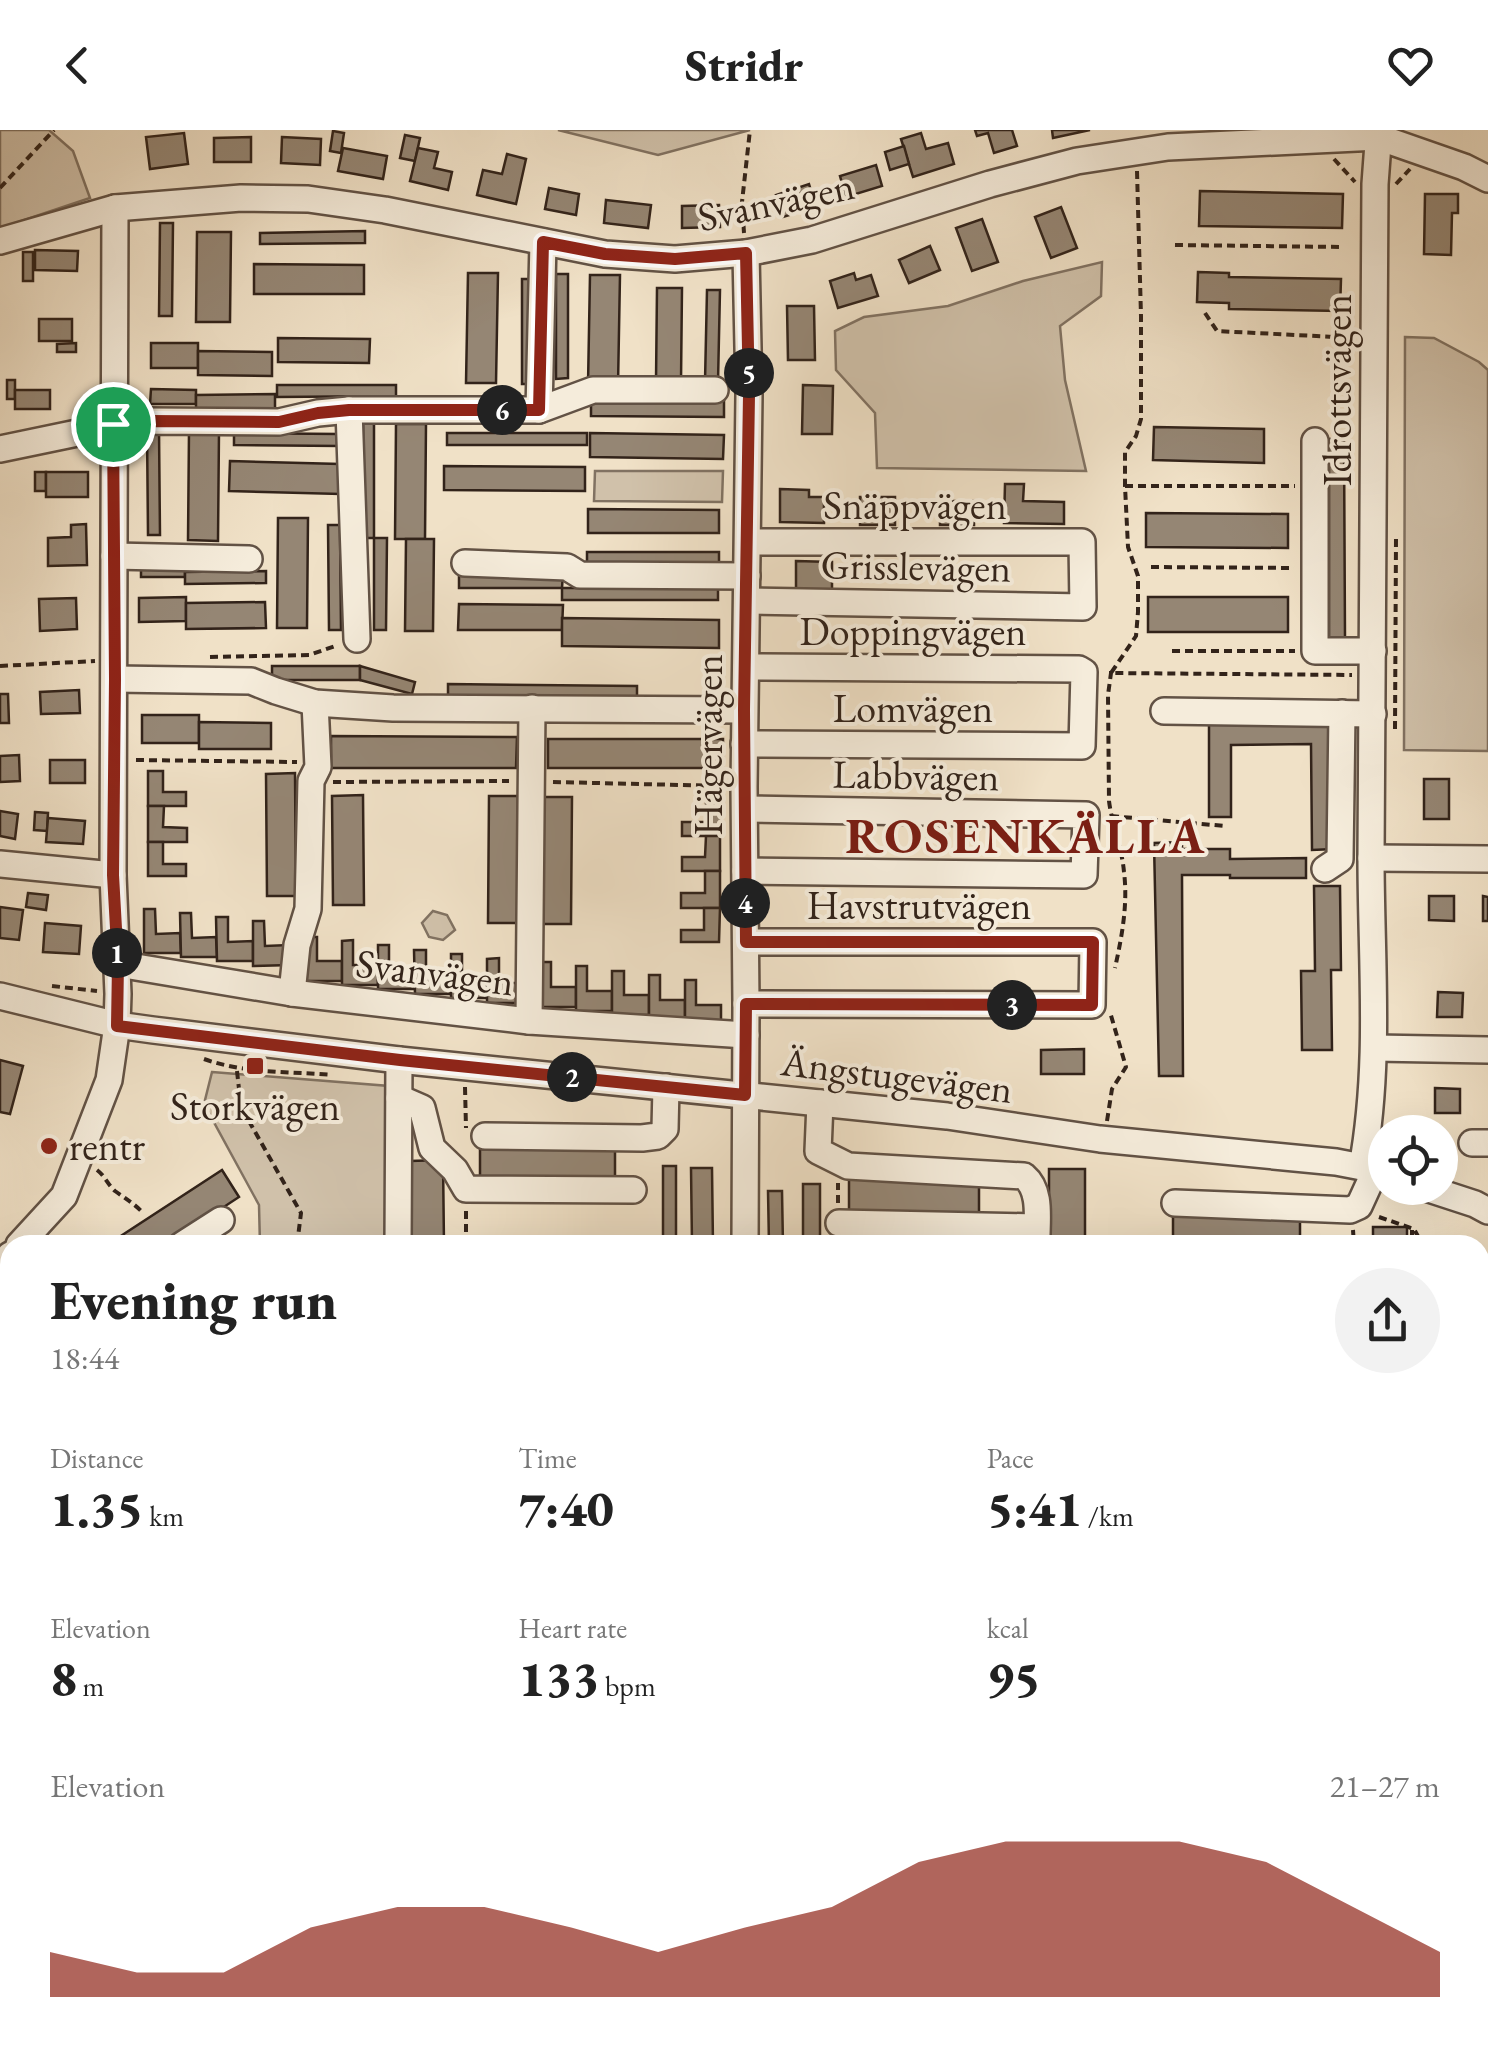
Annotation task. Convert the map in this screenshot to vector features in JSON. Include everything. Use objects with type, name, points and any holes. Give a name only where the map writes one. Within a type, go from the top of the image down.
[{"type":"street","name":"Svanvägen","points":[[0,241],[115,208],[241,198],[308,199],[384,210],[605,254],[675,259],[746,253],[812,240],[1077,160],[1168,147],[1378,134],[1488,179]]},
{"type":"street","name":"Idrottsvägen","points":[[1370,1115],[1374,1048],[1378,134]]},
{"type":"street","points":[[28,1235],[64,1196],[109,1080],[117,1026],[113,875],[115,208]]},
{"type":"street","points":[[539,410],[543,242]]},
{"type":"street","name":"Hägervägen","points":[[745,1235],[744,710],[749,324],[746,253]]},
{"type":"street","points":[[0,449],[113,424],[148,421],[279,422],[349,410],[539,410],[593,390],[716,390]]},
{"type":"street","points":[[349,410],[357,639]]},
{"type":"street","name":"Idrottsvägen","points":[[1314,441],[1315,652]]},
{"type":"street","name":"Snäppvägen","points":[[748,542],[1082,542],[1084,606]]},
{"type":"street","points":[[114,556],[250,560]]},
{"type":"street","points":[[465,563],[567,567],[580,575],[747,589]]},
{"type":"street","name":"Grisslevägen","points":[[747,589],[1084,606]]},
{"type":"street","points":[[1315,652],[1373,651]]},
{"type":"street","name":"Doppingvägen","points":[[746,668],[1080,670],[1084,672],[1082,746]]},
{"type":"street","points":[[115,679],[251,681],[315,703],[393,708],[744,710]]},
{"type":"street","points":[[292,993],[308,908],[311,781],[318,766],[315,703]]},
{"type":"street","points":[[529,1021],[532,708]]},
{"type":"street","points":[[1164,711],[1373,714]]},
{"type":"street","points":[[1326,869],[1340,859],[1342,714]]},
{"type":"street","name":"Lomvägen","points":[[744,744],[1082,746]]},
{"type":"street","name":"Labbvägen","points":[[744,810],[1098,815]]},
{"type":"street","points":[[745,871],[1084,875],[1098,815]]},
{"type":"street","points":[[1372,858],[1488,859]]},
{"type":"street","points":[[0,864],[113,875]]},
{"type":"street","name":"Havstrutvägen","points":[[746,942],[1093,942],[1101,1007]]},
{"type":"street","name":"Svanvägen","points":[[118,964],[292,993],[529,1021],[746,1034]]},
{"type":"street","name":"Ängstugevägen","points":[[0,996],[117,1026],[400,1060],[947,1116],[1368,1169]]},
{"type":"street","points":[[746,1004],[1101,1007]]},
{"type":"street","points":[[1374,1048],[1488,1050]]},
{"type":"street","points":[[398,1235],[400,1060]]},
{"type":"street","points":[[484,1136],[658,1136],[665,1129],[666,1087]]},
{"type":"street","points":[[400,1098],[422,1108],[432,1148],[455,1170],[466,1189],[634,1190]]},
{"type":"street","points":[[820,1104],[818,1151],[848,1166],[1024,1176],[1033,1184],[1036,1194],[1036,1235]]},
{"type":"street","name":"Idrottsvägen","points":[[1356,1208],[1368,1184]]},
{"type":"street","points":[[1458,1198],[1488,1211]]},
{"type":"street","points":[[1176,1204],[1356,1208]]},
{"type":"street","points":[[198,1235],[221,1220]]},
{"type":"street","points":[[838,1223],[1021,1235]]},
{"type":"path","points":[[0,188],[54,130]]},
{"type":"path","points":[[746,253],[742,202],[750,130]]},
{"type":"path","points":[[1396,196],[1396,184],[1415,166],[1419,151]]},
{"type":"path","points":[[1113,978],[1126,903],[1124,869],[1098,815],[1112,673],[1136,636],[1138,612],[1138,576],[1128,547],[1125,486],[1125,452],[1141,419],[1136,152]]},
{"type":"path","points":[[1175,245],[1342,248]]},
{"type":"path","points":[[1205,313],[1217,330],[1354,338]]},
{"type":"path","points":[[1125,486],[1315,486]]},
{"type":"path","points":[[1395,732],[1396,532]]},
{"type":"path","points":[[1151,567],[1314,568]]},
{"type":"path","points":[[1172,652],[1315,652]]},
{"type":"path","points":[[1112,673],[1354,675]]},
{"type":"path","points":[[114,760],[302,762],[314,774]]},
{"type":"path","points":[[1098,815],[1224,826]]},
{"type":"path","points":[[1101,1007],[1126,1067],[1112,1089],[1107,1122]]},
{"type":"path","points":[[236,1068],[242,1107],[301,1214],[298,1235]]},
{"type":"path","points":[[94,1168],[144,1214]]},
{"type":"path","points":[[1356,1208],[1412,1228],[1416,1235]]},
{"type":"path","points":[[1412,1228],[1412,1235]]},
{"type":"shaded area","points":[[0,130],[49,130],[73,151],[90,198],[0,228]]},
{"type":"shaded area","points":[[558,130],[750,130],[658,155]]},
{"type":"shaded area","points":[[1102,262],[1101,296],[1060,326],[1065,380],[1086,471],[877,468],[875,413],[836,370],[835,331],[864,317],[948,306],[1023,281]]},
{"type":"shaded area","points":[[1405,337],[1434,338],[1488,370],[1488,751],[1404,750]]},
{"type":"shaded area","points":[[595,471],[723,471],[722,502],[594,501]]},
{"type":"shaded area","points":[[433,911],[447,915],[455,930],[443,940],[429,937],[422,923]]},
{"type":"shaded area","points":[[212,1072],[389,1086],[385,1235],[260,1235],[259,1205],[204,1104]]},
{"type":"building","points":[[975,130],[1012,130],[1017,146],[994,153],[988,133],[977,136]]},
{"type":"building","points":[[1052,130],[1090,130],[1053,138]]},
{"type":"building","points":[[333,131],[344,133],[341,153],[330,151]]},
{"type":"building","points":[[184,133],[188,164],[150,169],[146,137]]},
{"type":"building","points":[[921,133],[926,149],[948,143],[954,164],[913,177],[901,139]]},
{"type":"building","points":[[405,135],[420,138],[415,161],[400,158]]},
{"type":"building","points":[[251,137],[251,162],[214,162],[214,138]]},
{"type":"building","points":[[282,137],[321,139],[320,165],[281,163]]},
{"type":"building","points":[[904,146],[909,164],[890,170],[885,152]]},
{"type":"building","points":[[343,148],[387,156],[383,179],[338,171]]},
{"type":"building","points":[[418,148],[438,152],[434,168],[452,172],[448,190],[410,181]]},
{"type":"building","points":[[507,154],[526,159],[516,204],[477,195],[483,170],[502,174]]},
{"type":"building","points":[[876,165],[882,186],[846,197],[840,176]]},
{"type":"building","points":[[809,184],[816,207],[783,217],[776,195]]},
{"type":"building","points":[[549,188],[579,194],[576,215],[545,209]]},
{"type":"building","points":[[1200,191],[1343,194],[1342,228],[1199,226]]},
{"type":"building","points":[[1425,194],[1458,194],[1458,213],[1452,213],[1451,255],[1424,254]]},
{"type":"building","points":[[606,200],[651,205],[648,228],[604,223]]},
{"type":"building","points":[[719,205],[720,227],[682,228],[682,206]]},
{"type":"building","points":[[1061,207],[1077,248],[1051,258],[1035,217]]},
{"type":"building","points":[[982,219],[998,262],[972,271],[956,228]]},
{"type":"building","points":[[160,223],[173,223],[172,316],[159,316]]},
{"type":"building","points":[[365,231],[365,243],[260,244],[260,233]]},
{"type":"building","points":[[197,232],[231,232],[230,322],[196,322]]},
{"type":"building","points":[[930,246],[940,270],[909,283],[899,260]]},
{"type":"building","points":[[35,250],[78,251],[77,271],[35,270]]},
{"type":"building","points":[[23,252],[33,252],[33,281],[23,281]]},
{"type":"building","points":[[254,264],[364,265],[364,294],[254,294]]},
{"type":"building","points":[[1198,272],[1229,273],[1229,277],[1341,279],[1340,311],[1229,309],[1229,303],[1197,302]]},
{"type":"building","points":[[468,273],[498,273],[496,383],[466,383]]},
{"type":"building","points":[[854,273],[856,280],[871,275],[878,296],[838,308],[830,281]]},
{"type":"building","points":[[556,274],[568,274],[568,378],[556,379]]},
{"type":"building","points":[[590,275],[620,275],[618,386],[588,385]]},
{"type":"building","points":[[522,279],[533,279],[534,384],[522,384]]},
{"type":"building","points":[[657,288],[682,288],[681,381],[656,381]]},
{"type":"building","points":[[707,290],[720,290],[718,382],[705,382]]},
{"type":"building","points":[[787,306],[814,306],[815,360],[788,360]]},
{"type":"building","points":[[39,319],[72,319],[72,341],[39,341]]},
{"type":"building","points":[[278,338],[370,339],[369,363],[278,362]]},
{"type":"building","points":[[76,343],[76,352],[57,352],[57,344]]},
{"type":"building","points":[[151,343],[198,343],[198,368],[151,368]]},
{"type":"building","points":[[198,351],[272,352],[272,376],[198,375]]},
{"type":"building","points":[[7,380],[15,380],[15,399],[7,399]]},
{"type":"building","points":[[277,385],[396,385],[396,396],[277,397]]},
{"type":"building","points":[[803,385],[833,386],[832,434],[802,434]]},
{"type":"building","points":[[151,389],[196,390],[196,404],[150,404]]},
{"type":"building","points":[[15,390],[50,390],[50,409],[15,409]]},
{"type":"building","points":[[275,394],[275,410],[196,410],[196,395]]},
{"type":"building","points":[[591,400],[724,401],[724,417],[591,416]]},
{"type":"building","points":[[363,423],[374,424],[374,538],[363,538]]},
{"type":"building","points":[[396,424],[426,424],[425,539],[395,539]]},
{"type":"building","points":[[1154,427],[1264,429],[1264,463],[1153,460]]},
{"type":"building","points":[[147,430],[159,430],[160,535],[148,535]]},
{"type":"building","points":[[189,431],[219,431],[218,541],[188,540]]},
{"type":"building","points":[[234,433],[339,434],[339,446],[234,445]]},
{"type":"building","points":[[447,433],[587,433],[587,445],[447,445]]},
{"type":"building","points":[[590,433],[724,435],[723,459],[590,457]]},
{"type":"building","points":[[1329,439],[1344,439],[1345,638],[1329,638]]},
{"type":"building","points":[[230,461],[340,464],[340,494],[229,491]]},
{"type":"building","points":[[444,466],[585,467],[585,491],[444,490]]},
{"type":"building","points":[[35,472],[46,472],[46,491],[35,491]]},
{"type":"building","points":[[46,472],[88,472],[88,497],[46,497]]},
{"type":"building","points":[[1005,484],[1024,484],[1023,501],[1064,502],[1064,524],[1004,523]]},
{"type":"building","points":[[780,489],[809,490],[809,497],[824,497],[824,523],[780,522]]},
{"type":"building","points":[[860,497],[895,497],[895,525],[860,525]]},
{"type":"building","points":[[940,501],[974,501],[974,525],[940,525]]},
{"type":"building","points":[[588,509],[719,510],[719,533],[588,533]]},
{"type":"building","points":[[1146,513],[1288,514],[1288,548],[1146,547]]},
{"type":"building","points":[[278,518],[308,518],[307,628],[277,628]]},
{"type":"building","points":[[86,524],[87,565],[48,566],[48,538],[71,537],[71,525]]},
{"type":"building","points":[[328,525],[340,525],[341,630],[329,630]]},
{"type":"building","points":[[374,538],[387,538],[386,630],[374,630]]},
{"type":"building","points":[[406,539],[434,539],[433,631],[405,631]]},
{"type":"building","points":[[587,552],[719,552],[719,564],[587,564]]},
{"type":"building","points":[[796,561],[832,562],[832,591],[796,591]]},
{"type":"building","points":[[141,565],[185,566],[185,577],[141,577]]},
{"type":"building","points":[[266,571],[266,583],[185,584],[185,572]]},
{"type":"building","points":[[459,573],[563,573],[562,588],[459,588]]},
{"type":"building","points":[[562,588],[718,588],[718,600],[562,600]]},
{"type":"building","points":[[186,597],[186,621],[139,622],[139,598]]},
{"type":"building","points":[[1148,597],[1288,597],[1288,632],[1148,632]]},
{"type":"building","points":[[76,598],[77,629],[40,631],[39,599]]},
{"type":"building","points":[[265,602],[266,628],[186,629],[186,603]]},
{"type":"building","points":[[459,604],[563,605],[562,630],[458,630]]},
{"type":"building","points":[[562,618],[719,620],[719,648],[562,646]]},
{"type":"building","points":[[272,666],[360,666],[360,680],[272,680]]},
{"type":"building","points":[[360,666],[415,682],[412,694],[360,680]]},
{"type":"building","points":[[448,684],[637,686],[637,700],[448,699]]},
{"type":"building","points":[[79,690],[80,713],[41,714],[40,692]]},
{"type":"building","points":[[0,694],[8,694],[9,723],[0,723]]},
{"type":"building","points":[[142,715],[199,715],[199,743],[142,743]]},
{"type":"building","points":[[1209,719],[1339,722],[1334,849],[1312,850],[1311,744],[1231,745],[1231,817],[1209,817]]},
{"type":"building","points":[[199,722],[271,723],[271,749],[199,749]]},
{"type":"building","points":[[331,736],[517,737],[516,768],[331,768]]},
{"type":"building","points":[[548,739],[723,739],[723,768],[548,768]]},
{"type":"building","points":[[19,755],[20,781],[0,782],[0,756]]},
{"type":"building","points":[[50,760],[85,760],[85,783],[50,783]]},
{"type":"building","points":[[148,771],[163,771],[163,792],[186,792],[186,806],[148,806]]},
{"type":"building","points":[[295,773],[296,896],[267,896],[266,774]]},
{"type":"building","points":[[1424,779],[1449,779],[1449,819],[1424,819]]},
{"type":"building","points":[[363,795],[364,905],[333,905],[332,796]]},
{"type":"building","points":[[489,796],[518,796],[518,923],[488,923]]},
{"type":"building","points":[[542,797],[572,797],[571,924],[542,924]]},
{"type":"building","points":[[706,802],[721,802],[720,836],[682,836],[682,822],[706,822]]},
{"type":"building","points":[[148,806],[164,806],[163,827],[187,828],[187,842],[148,842]]},
{"type":"building","points":[[0,811],[18,814],[15,839],[0,836]]},
{"type":"building","points":[[35,812],[48,813],[47,831],[34,830]]},
{"type":"building","points":[[48,818],[85,821],[83,844],[46,842]]},
{"type":"building","points":[[706,836],[720,836],[720,871],[682,871],[682,857],[705,857]]},
{"type":"building","points":[[148,842],[163,842],[163,864],[186,864],[186,876],[148,876]]},
{"type":"building","points":[[1182,842],[1182,849],[1230,849],[1230,859],[1306,858],[1306,878],[1182,875],[1183,1076],[1159,1076],[1154,843]]},
{"type":"building","points":[[705,871],[720,871],[720,908],[681,908],[681,893],[705,893]]},
{"type":"building","points":[[1314,886],[1340,886],[1341,970],[1331,970],[1332,1050],[1302,1050],[1301,971],[1315,971]]},
{"type":"building","points":[[28,893],[48,895],[46,910],[26,907]]},
{"type":"building","points":[[1429,896],[1454,896],[1454,921],[1429,920]]},
{"type":"building","points":[[1483,896],[1488,897],[1488,921],[1483,921]]},
{"type":"building","points":[[0,907],[23,910],[19,940],[0,938]]},
{"type":"building","points":[[704,908],[720,908],[719,942],[681,942],[681,930],[704,930]]},
{"type":"building","points":[[144,909],[155,909],[156,934],[180,933],[181,953],[144,953]]},
{"type":"building","points":[[180,913],[191,913],[192,938],[216,937],[217,957],[181,957]]},
{"type":"building","points":[[216,917],[228,917],[228,942],[253,941],[253,961],[217,961]]},
{"type":"building","points":[[253,921],[264,921],[265,946],[289,945],[290,965],[253,966]]},
{"type":"building","points":[[45,923],[81,926],[79,954],[43,952]]},
{"type":"building","points":[[306,937],[317,937],[317,961],[342,961],[342,981],[306,981]]},
{"type":"building","points":[[353,940],[353,965],[378,965],[378,985],[342,985],[342,941]]},
{"type":"building","points":[[378,945],[389,945],[389,970],[415,970],[415,989],[378,989]]},
{"type":"building","points":[[414,950],[426,950],[426,974],[451,974],[451,994],[415,994]]},
{"type":"building","points":[[451,954],[462,954],[462,979],[487,979],[487,998],[451,998]]},
{"type":"building","points":[[499,958],[499,983],[523,983],[523,1003],[487,1003],[487,959]]},
{"type":"building","points":[[540,962],[551,962],[551,987],[576,987],[576,1007],[540,1007]]},
{"type":"building","points":[[576,966],[587,966],[587,991],[612,991],[612,1011],[576,1011]]},
{"type":"building","points":[[612,971],[624,971],[624,995],[649,995],[649,1015],[612,1015]]},
{"type":"building","points":[[649,975],[660,975],[660,1000],[685,1000],[685,1020],[649,1020]]},
{"type":"building","points":[[685,980],[696,980],[696,1005],[721,1005],[721,1024],[685,1024]]},
{"type":"building","points":[[1438,992],[1463,993],[1462,1017],[1437,1017]]},
{"type":"building","points":[[1084,1049],[1084,1074],[1041,1074],[1041,1050]]},
{"type":"building","points":[[0,1060],[23,1066],[10,1114],[0,1112]]},
{"type":"building","points":[[1435,1088],[1460,1089],[1460,1113],[1435,1113]]},
{"type":"building","points":[[480,1149],[615,1150],[615,1184],[480,1183]]},
{"type":"building","points":[[443,1160],[444,1235],[411,1235],[410,1161]]},
{"type":"building","points":[[663,1166],[676,1166],[676,1235],[663,1235]]},
{"type":"building","points":[[691,1168],[712,1168],[713,1235],[692,1235]]},
{"type":"building","points":[[1049,1169],[1085,1169],[1085,1235],[1049,1235]]},
{"type":"building","points":[[222,1170],[239,1197],[181,1235],[122,1235]]},
{"type":"building","points":[[849,1177],[979,1177],[979,1212],[849,1213]]},
{"type":"building","points":[[803,1184],[820,1184],[820,1235],[803,1235]]},
{"type":"building","points":[[768,1191],[782,1191],[783,1235],[769,1235]]},
{"type":"building","points":[[1300,1211],[1300,1235],[1173,1235],[1173,1213]]},
{"type":"building","points":[[1373,1227],[1407,1227],[1407,1235],[1373,1235]]},
{"type":"place","name":"Storkvägen","points":[[255,1066]]},
{"type":"place","name":"rentr","points":[[49,1146]]},
{"type":"district","name":"ROSENKÄLLA","points":[[1026,835]]},
{"type":"route","points":[[543,242],[605,254],[675,259],[746,253],[746,942],[1093,942],[1092,1005],[746,1004],[745,1095],[117,1026],[113,424],[279,422],[349,410],[539,410],[543,242]]}]
